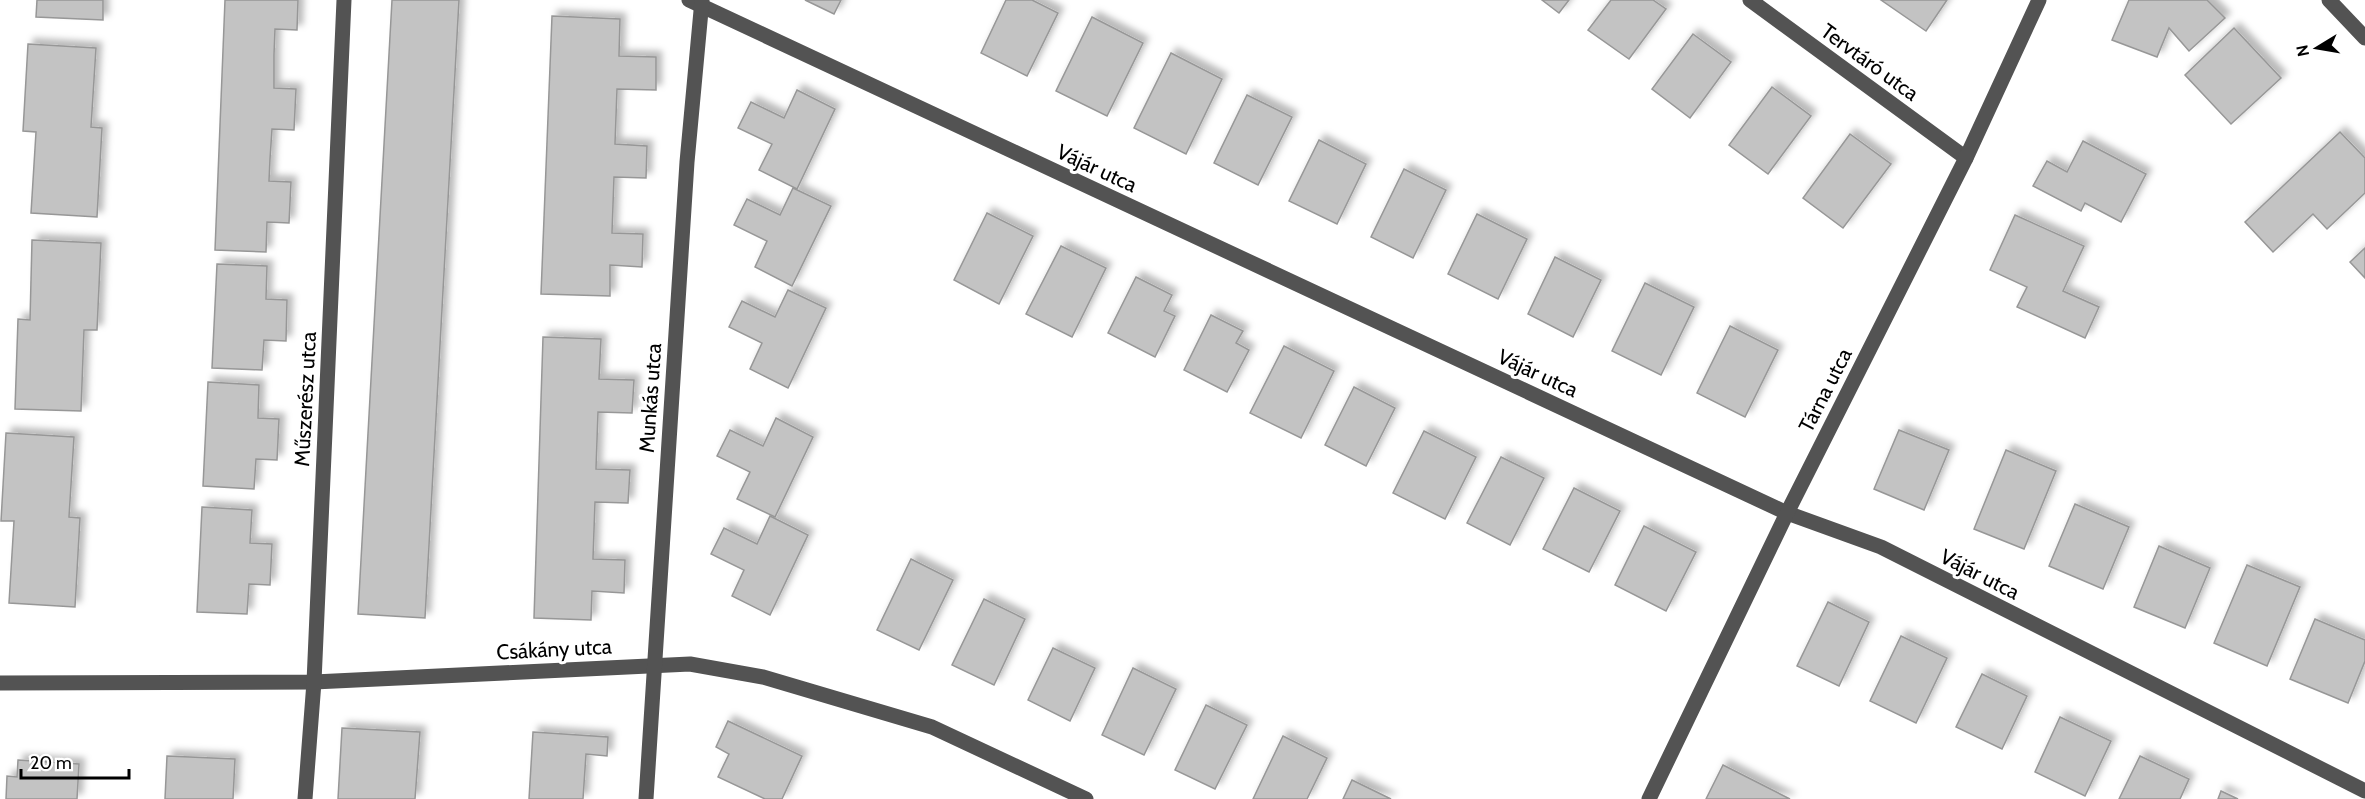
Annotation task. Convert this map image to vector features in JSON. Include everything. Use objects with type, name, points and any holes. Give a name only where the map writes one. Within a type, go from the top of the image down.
[{"type":"street","name":"Műszerész utca","points":[[305,799],[314,682],[344,0]]},
{"type":"street","name":"Tervtáró utca","points":[[1750,0],[1966,158]]},
{"type":"street","name":"Tárna utca","points":[[1649,799],[1787,513],[1966,158],[2039,0]]},
{"type":"street","points":[[2329,0],[2365,38]]},
{"type":"street","name":"Vájár utca","points":[[696,2],[1787,513],[1881,547],[2365,791]]},
{"type":"street","name":"Munkás utca","points":[[646,799],[696,2]]},
{"type":"street","name":"Csákány utca","points":[[0,682],[314,682],[690,664],[763,677],[932,727],[1086,799]]},
{"type":"building","points":[[37,0],[103,0],[103,20],[36,17]]},
{"type":"building","points":[[225,0],[298,0],[297,30],[275,29],[274,88],[296,89],[294,130],[272,129],[269,181],[291,182],[289,223],[267,222],[266,252],[215,250]]},
{"type":"building","points":[[392,0],[459,0],[425,618],[358,614]]},
{"type":"building","points":[[805,0],[841,0],[834,14]]},
{"type":"building","points":[[1006,0],[1032,0],[1058,13],[1027,76],[981,53]]},
{"type":"building","points":[[1542,0],[1569,0],[1559,13]]},
{"type":"building","points":[[1611,0],[1653,0],[1666,9],[1629,59],[1588,30]]},
{"type":"building","points":[[1881,0],[1947,0],[1926,31]]},
{"type":"building","points":[[2129,0],[2207,0],[2225,18],[2189,51],[2169,28],[2157,57],[2112,40]]},
{"type":"building","points":[[552,16],[620,19],[619,56],[656,57],[656,90],[617,89],[615,144],[647,146],[646,178],[614,177],[612,233],[643,234],[642,267],[610,265],[610,296],[541,294]]},
{"type":"building","points":[[1092,17],[1143,43],[1107,116],[1056,91]]},
{"type":"building","points":[[2234,28],[2281,78],[2231,124],[2185,75]]},
{"type":"building","points":[[1693,34],[1731,62],[1690,118],[1652,89]]},
{"type":"building","points":[[28,44],[96,48],[91,127],[102,128],[97,217],[31,213],[36,132],[23,131]]},
{"type":"building","points":[[1171,53],[1222,79],[1186,154],[1134,128]]},
{"type":"building","points":[[1772,87],[1811,116],[1768,174],[1729,145]]},
{"type":"building","points":[[797,90],[835,109],[797,189],[759,170],[772,144],[738,128],[751,102],[784,118]]},
{"type":"building","points":[[1247,95],[1292,117],[1258,185],[1214,163]]},
{"type":"building","points":[[2340,132],[2365,158],[2365,193],[2327,229],[2313,214],[2273,252],[2245,222]]},
{"type":"building","points":[[1850,134],[1891,164],[1843,228],[1803,198]]},
{"type":"building","points":[[1319,140],[1366,164],[1337,224],[1289,201]]},
{"type":"building","points":[[2083,141],[2146,174],[2121,222],[2085,203],[2081,211],[2033,186],[2047,161],[2067,172]]},
{"type":"building","points":[[1404,169],[1446,190],[1413,258],[1371,237]]},
{"type":"building","points":[[793,188],[831,206],[792,286],[755,267],[767,241],[734,225],[747,199],[780,215]]},
{"type":"building","points":[[987,213],[1033,236],[999,304],[954,280]]},
{"type":"building","points":[[1477,214],[1527,239],[1498,299],[1448,274]]},
{"type":"building","points":[[2015,215],[2084,246],[2063,291],[2099,307],[2085,338],[2017,307],[2027,287],[1990,270]]},
{"type":"building","points":[[32,240],[101,243],[97,330],[84,330],[81,411],[15,409],[18,319],[30,320]]},
{"type":"building","points":[[1061,246],[1106,268],[1072,337],[1026,314]]},
{"type":"building","points":[[2365,248],[2365,278],[2350,262]]},
{"type":"building","points":[[1555,257],[1601,280],[1573,337],[1528,314]]},
{"type":"building","points":[[217,264],[267,266],[266,299],[287,300],[286,341],[264,340],[262,370],[212,368]]},
{"type":"building","points":[[1136,277],[1172,295],[1164,311],[1175,316],[1155,357],[1108,333]]},
{"type":"building","points":[[1645,283],[1694,307],[1661,375],[1612,351]]},
{"type":"building","points":[[788,290],[826,308],[788,388],[750,369],[762,343],[729,327],[742,301],[775,317]]},
{"type":"building","points":[[1211,315],[1243,331],[1236,343],[1249,350],[1227,392],[1184,370]]},
{"type":"building","points":[[1730,326],[1778,350],[1745,417],[1697,393]]},
{"type":"building","points":[[543,337],[601,339],[599,379],[634,380],[632,413],[598,412],[596,469],[630,470],[628,503],[595,502],[593,559],[625,560],[624,593],[592,591],[591,620],[534,618]]},
{"type":"building","points":[[1284,346],[1334,371],[1301,438],[1250,413]]},
{"type":"building","points":[[208,382],[259,385],[258,418],[279,419],[277,460],[256,459],[254,489],[203,486]]},
{"type":"building","points":[[1354,387],[1395,408],[1366,466],[1325,445]]},
{"type":"building","points":[[776,418],[813,437],[775,517],[737,499],[750,472],[717,456],[730,430],[763,446]]},
{"type":"building","points":[[1899,430],[1949,450],[1924,510],[1874,489]]},
{"type":"building","points":[[1424,431],[1476,457],[1445,519],[1393,493]]},
{"type":"building","points":[[6,433],[74,437],[69,517],[80,518],[75,607],[9,603],[14,521],[1,521]]},
{"type":"building","points":[[2006,450],[2056,471],[2024,549],[1974,529]]},
{"type":"building","points":[[1501,457],[1544,478],[1510,545],[1467,523]]},
{"type":"building","points":[[1574,488],[1620,511],[1589,572],[1543,549]]},
{"type":"building","points":[[2075,504],[2129,527],[2103,589],[2049,566]]},
{"type":"building","points":[[202,507],[252,510],[250,543],[272,544],[270,585],[249,584],[247,614],[197,612]]},
{"type":"building","points":[[770,516],[808,535],[770,615],[732,596],[744,570],[711,554],[724,528],[757,544]]},
{"type":"building","points":[[1644,526],[1696,552],[1666,611],[1615,585]]},
{"type":"building","points":[[2159,546],[2210,568],[2185,628],[2134,607]]},
{"type":"building","points":[[911,559],[953,580],[919,650],[877,630]]},
{"type":"building","points":[[2247,565],[2300,587],[2267,666],[2214,643]]},
{"type":"building","points":[[984,599],[1025,619],[994,685],[952,665]]},
{"type":"building","points":[[1828,602],[1869,622],[1839,686],[1797,666]]},
{"type":"building","points":[[2315,619],[2365,640],[2365,661],[2348,703],[2290,679]]},
{"type":"building","points":[[1901,636],[1947,658],[1916,723],[1870,701]]},
{"type":"building","points":[[1053,648],[1095,668],[1070,721],[1028,700]]},
{"type":"building","points":[[1133,668],[1176,689],[1144,755],[1102,735]]},
{"type":"building","points":[[1982,674],[2027,696],[2002,749],[1956,727]]},
{"type":"building","points":[[1206,705],[1247,725],[1215,789],[1175,770]]},
{"type":"building","points":[[2060,717],[2111,741],[2085,796],[2035,772]]},
{"type":"building","points":[[728,721],[802,756],[782,799],[765,799],[718,777],[729,754],[716,747]]},
{"type":"building","points":[[342,728],[420,732],[415,799],[338,799]]},
{"type":"building","points":[[533,732],[608,737],[607,756],[586,754],[583,799],[529,799]]},
{"type":"building","points":[[1283,736],[1327,758],[1307,799],[1253,799]]},
{"type":"building","points":[[167,756],[235,759],[233,799],[165,799]]},
{"type":"building","points":[[2140,756],[2189,779],[2180,799],[2119,799]]},
{"type":"building","points":[[18,760],[79,764],[77,799],[6,799],[7,776],[17,777]]},
{"type":"building","points":[[1723,765],[1790,799],[1706,799]]},
{"type":"building","points":[[1352,780],[1391,799],[1343,799]]},
{"type":"building","points":[[2221,791],[2238,799],[2218,799]]}]
